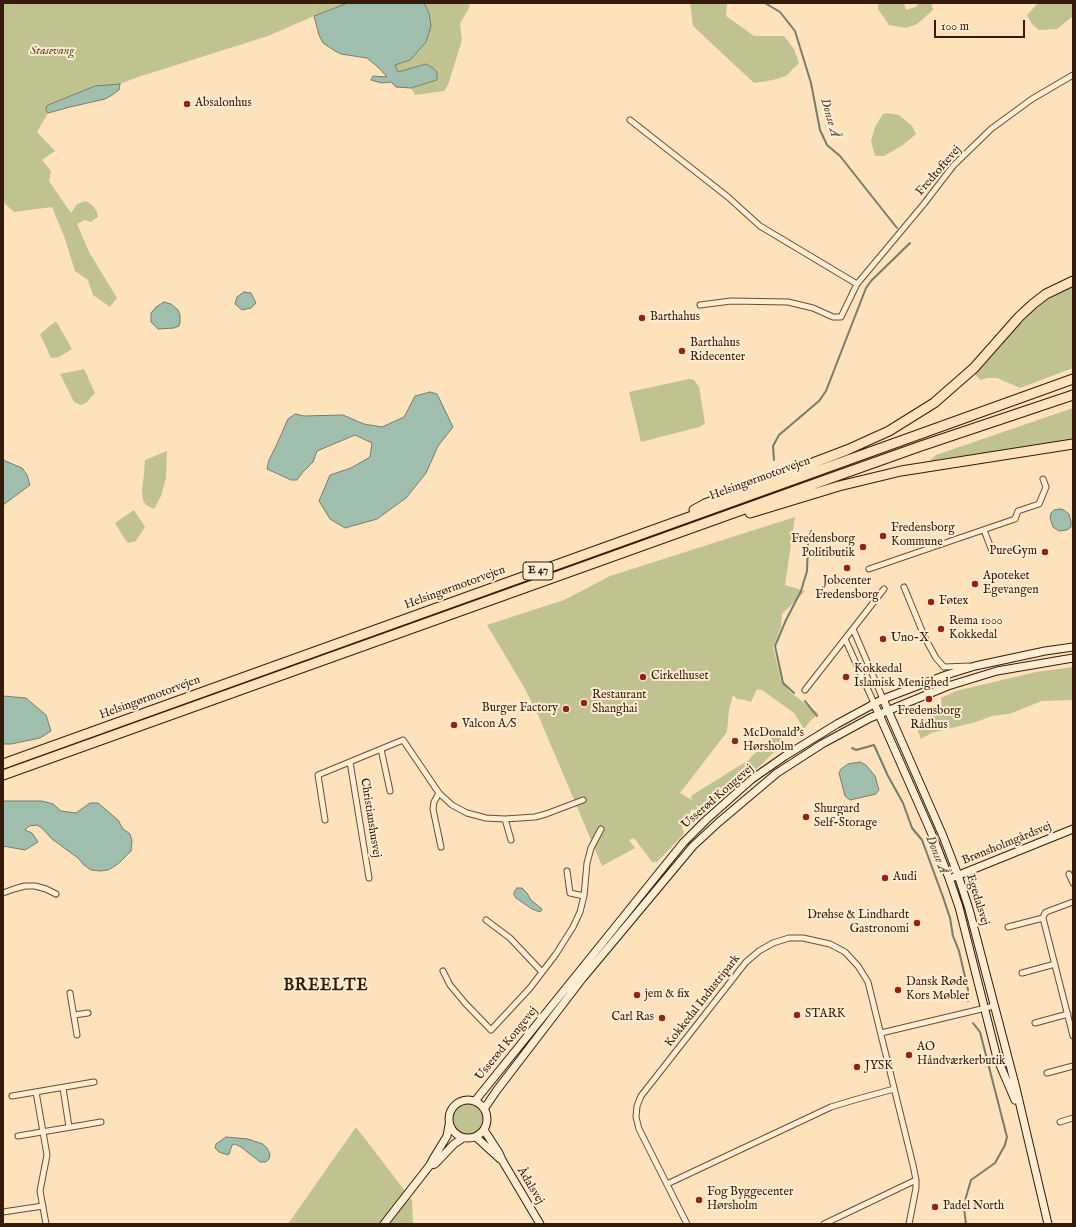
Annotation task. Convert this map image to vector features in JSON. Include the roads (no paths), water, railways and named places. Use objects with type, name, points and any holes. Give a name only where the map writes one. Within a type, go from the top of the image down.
[{"type":"highway","points":[[666,525],[705,504],[847,450],[889,431],[934,402],[974,368],[1019,317],[1033,304],[1046,294],[1073,281]]},
{"type":"highway","name":"Helsingørmotorvejen","points":[[3,764],[1073,379]]},
{"type":"highway","name":"Helsingørmotorvejen","points":[[3,775],[921,446],[1073,395]]},
{"type":"highway","points":[[708,523],[756,512],[840,486],[901,471],[1073,444]]},
{"type":"main road","name":"Usserød Kongevej","points":[[475,1101],[683,843],[706,820],[752,779],[837,724],[883,699],[946,675],[975,666],[1045,650],[1073,647]]},
{"type":"main road","name":"Usserød Kongevej","points":[[484,1109],[582,979],[693,846],[719,822],[777,774],[822,744],[878,715],[948,686],[997,671],[1073,658]]},
{"type":"main road","name":"Egedalsvej","points":[[883,699],[943,836],[969,908],[1012,1072],[1048,1224]]},
{"type":"main road","name":"Egedalsvej","points":[[874,704],[931,832],[949,878],[959,907],[997,1058],[1022,1117]]},
{"type":"main road","name":"Brønsholmgårdsvej","points":[[949,878],[1073,829]]},
{"type":"main road","points":[[985,1008],[991,1012],[1005,1060],[1012,1072]]},
{"type":"main road","points":[[384,1224],[430,1165],[432,1159],[447,1136],[449,1125],[448,1115],[453,1106],[462,1100],[475,1101],[484,1109],[487,1118],[484,1130],[476,1137],[463,1138],[452,1131],[449,1125]]},
{"type":"main road","name":"Ådalsvej","points":[[484,1130],[540,1224]]},
{"type":"main road","name":"Ådalsvej","points":[[476,1137],[502,1160]]},
{"type":"main road","points":[[430,1165],[435,1164],[454,1144],[463,1138]]},
{"type":"street","name":"Fredtoftevej","points":[[700,305],[730,301],[788,302],[813,308],[832,317],[841,317],[857,284],[923,205],[953,166],[991,130],[1032,99],[1073,75]]},
{"type":"street","points":[[630,120],[728,197],[760,226],[857,284]]},
{"type":"street","points":[[869,569],[1015,519],[1018,511],[1039,504],[1046,487],[1043,479]]},
{"type":"street","points":[[984,530],[992,551]]},
{"type":"street","points":[[904,587],[925,638],[936,658],[944,667],[975,666]]},
{"type":"street","points":[[805,690],[884,589]]},
{"type":"street","points":[[853,629],[883,699]]},
{"type":"street","points":[[845,639],[874,704]]},
{"type":"street","points":[[325,820],[318,775],[403,740],[439,793],[452,805],[467,813],[486,818],[505,819],[535,817],[583,800]]},
{"type":"street","name":"Christianshusvej","points":[[381,749],[390,791]]},
{"type":"street","name":"Christianshusvej","points":[[350,762],[369,878]]},
{"type":"street","points":[[439,793],[434,802],[433,809],[441,847]]},
{"type":"street","points":[[505,819],[511,840]]},
{"type":"street","points":[[443,971],[450,985],[491,1030],[530,988],[556,954],[573,927],[580,912],[584,896],[587,863],[591,848],[601,829]]},
{"type":"street","points":[[567,871],[570,893],[584,896]]},
{"type":"street","points":[[1069,874],[1073,883]]},
{"type":"street","points":[[3,893],[25,886],[35,886],[56,894]]},
{"type":"street","points":[[1073,902],[1046,912],[1043,918],[1073,1036]]},
{"type":"street","points":[[1008,927],[1043,918]]},
{"type":"street","points":[[486,920],[510,938],[542,972]]},
{"type":"street","name":"Kokkedal Industripark","points":[[687,1224],[639,1129],[636,1117],[636,1106],[641,1096],[746,962],[759,951],[773,943],[789,938],[803,938],[830,944],[845,952],[858,966],[868,982],[916,1180],[909,1224]]},
{"type":"street","points":[[1022,973],[1055,964]]},
{"type":"street","points":[[70,993],[77,1035]]},
{"type":"street","points":[[881,1033],[994,1006]]},
{"type":"street","points":[[74,1015],[88,1013]]},
{"type":"street","points":[[1035,1023],[1068,1014]]},
{"type":"street","points":[[1047,1073],[1073,1066]]},
{"type":"street","points":[[12,1096],[94,1082]]},
{"type":"street","points":[[63,1088],[69,1128]]},
{"type":"street","points":[[667,1184],[831,1108],[894,1089]]},
{"type":"street","points":[[36,1092],[47,1155],[40,1191],[46,1224]]},
{"type":"street","points":[[1060,1122],[1073,1118]]},
{"type":"street","points":[[18,1136],[101,1122]]},
{"type":"street","points":[[824,1224],[916,1180]]},
{"type":"street","points":[[3,1212],[43,1206]]},
{"type":"waterway","name":"Donse Å","points":[[765,3],[780,12],[795,31],[811,83],[820,130],[827,145],[840,156],[897,228]]},
{"type":"waterway","name":"Donse Å","points":[[774,460],[773,446],[779,435],[819,401],[826,391],[866,288],[871,281],[910,243]]},
{"type":"waterway","name":"Donse Å","points":[[794,693],[783,683],[775,646],[801,591],[807,571],[808,543],[811,531]]},
{"type":"waterway","name":"Donse Å","points":[[805,701],[817,716]]},
{"type":"waterway","name":"Donse Å","points":[[852,748],[856,750],[874,745],[888,776],[903,803],[912,828],[922,840],[950,918],[953,936],[959,951],[968,990],[968,1001]]},
{"type":"waterway","name":"Donse Å","points":[[966,1224],[964,1208],[971,1180],[995,1163],[1005,1145],[1007,1137],[980,1032],[973,1023]]},
{"type":"place","name":"Absalonhus","points":[[187,104]]},
{"type":"place","name":"Barthahus","points":[[642,318]]},
{"type":"place","name":"Barthahus Ridecenter","points":[[682,351]]},
{"type":"place","name":"Fredensborg Kommune","points":[[883,536]]},
{"type":"place","name":"Fredensborg Politibutik","points":[[863,547]]},
{"type":"place","name":"PureGym","points":[[1045,552]]},
{"type":"place","name":"Jobcenter Fredensborg","points":[[847,568]]},
{"type":"place","name":"Apoteket Egevangen","points":[[975,584]]},
{"type":"place","name":"Føtex","points":[[931,602]]},
{"type":"place","name":"Rema 1000 Kokkedal","points":[[941,629]]},
{"type":"place","name":"Uno-X","points":[[883,639]]},
{"type":"place","name":"Cirkelhuset","points":[[643,677]]},
{"type":"place","name":"Kokkedal Islamisk Menighed","points":[[846,677]]},
{"type":"place","name":"Fredensborg Rådhus","points":[[929,699]]},
{"type":"place","name":"Restaurant Shanghai","points":[[584,703]]},
{"type":"place","name":"Burger Factory","points":[[566,709]]},
{"type":"place","name":"Valcon A/S","points":[[454,725]]},
{"type":"place","name":"McDonald's Hørsholm","points":[[735,741]]},
{"type":"place","name":"Shurgard Self-Storage","points":[[806,817]]},
{"type":"place","name":"Audi","points":[[885,878]]},
{"type":"place","name":"Drøhse & Lindhardt Gastronomi","points":[[917,923]]},
{"type":"place","name":"Dansk Røde Kors Møbler","points":[[898,990]]},
{"type":"place","name":"jem & fix","points":[[637,995]]},
{"type":"place","name":"STARK","points":[[797,1015]]},
{"type":"place","name":"Carl Ras","points":[[662,1018]]},
{"type":"place","name":"AO Håndværkerbutik","points":[[909,1055]]},
{"type":"place","name":"JYSK","points":[[857,1067]]},
{"type":"place","name":"Fog Byggecenter Hørsholm","points":[[699,1200]]},
{"type":"place","name":"Padel North","points":[[935,1207]]},
{"type":"district","name":"BREELTE","points":[[326,987]]},
{"type":"park label","name":"Stasevang","points":[[52,52]]}]
